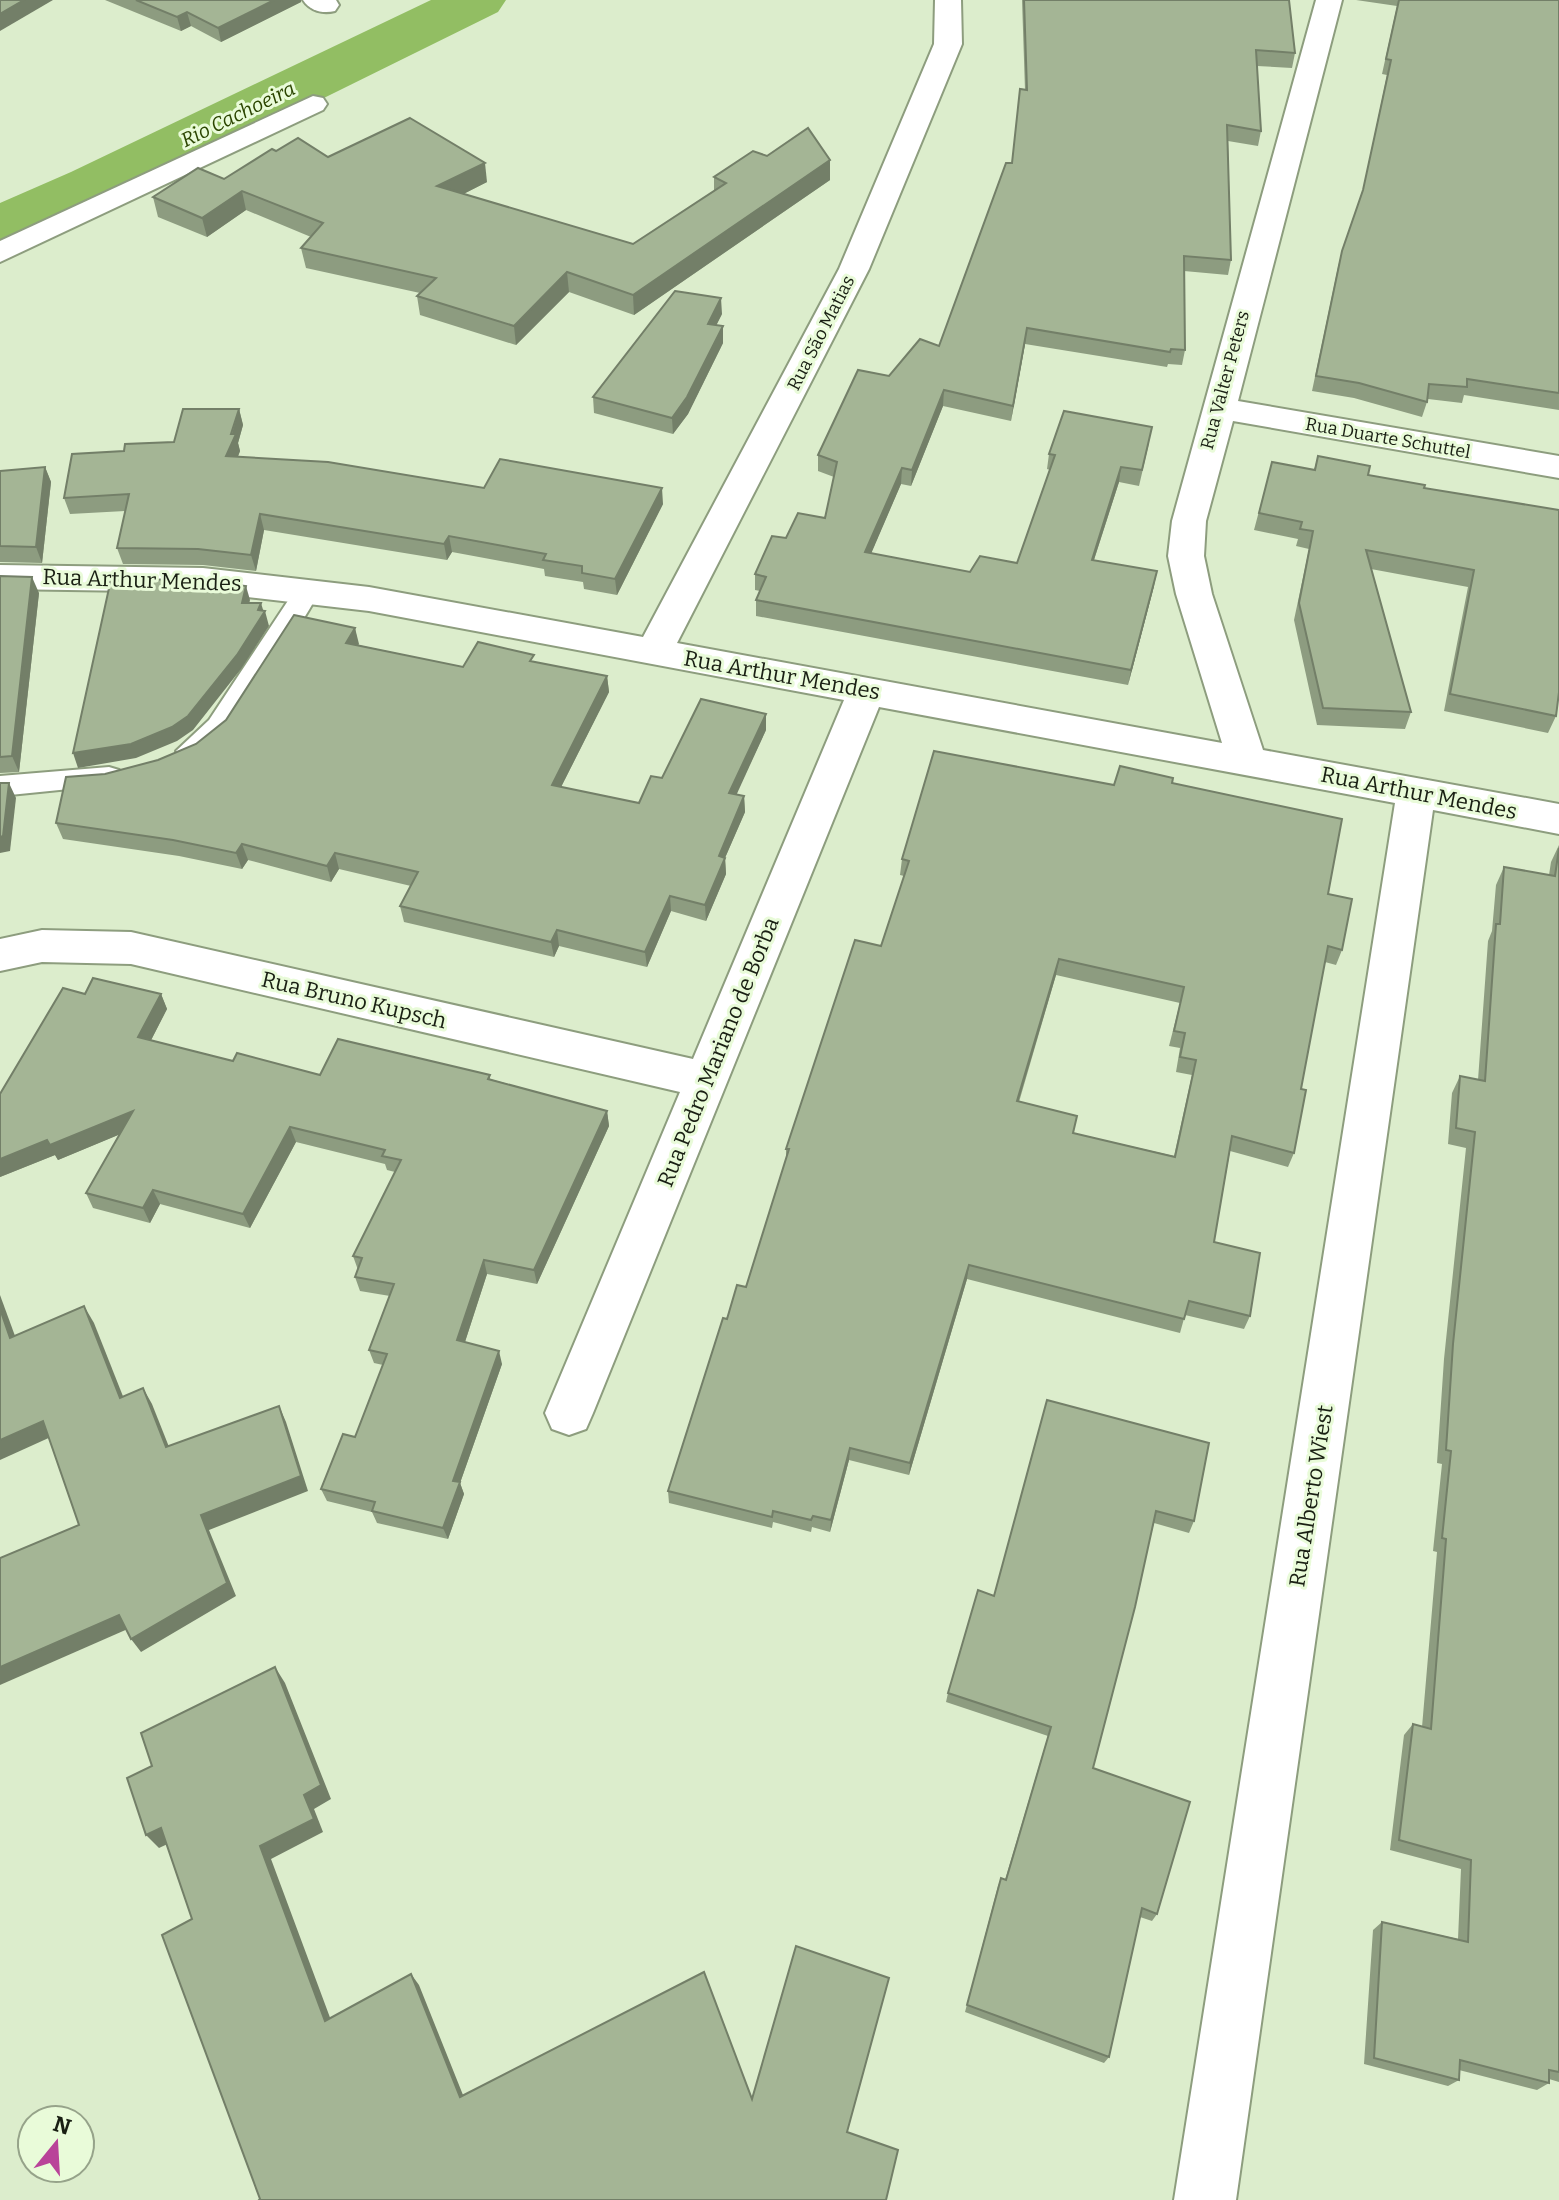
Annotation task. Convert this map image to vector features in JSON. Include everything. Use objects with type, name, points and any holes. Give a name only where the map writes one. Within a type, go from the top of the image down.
[{"type":"street","name":"Rua São Matias","points":[[654,651],[854,269],[948,44],[948,0]]},
{"type":"street","name":"Rua Valter Peters","points":[[1247,761],[1194,594],[1186,556],[1192,509],[1329,0]]},
{"type":"street","points":[[0,253],[313,104]]},
{"type":"street","name":"Rua Duarte Schuttel","points":[[1218,408],[1559,467]]},
{"type":"street","name":"Rua Arthur Mendes","points":[[0,577],[203,580],[308,590],[1559,819]]},
{"type":"street","name":"Rua Pedro Mariano de Borba","points":[[569,1413],[867,691]]},
{"type":"street","name":"Rua Alberto Wiest","points":[[1205,2200],[1416,792]]},
{"type":"street","name":"Rua Bruno Kupsch","points":[[0,955],[42,946],[131,948],[706,1080]]},
{"type":"lane","points":[[0,786],[69,782],[152,766],[190,751],[219,727],[308,590]]},
{"type":"building","points":[[0,0],[24,0],[0,14]]},
{"type":"building","points":[[136,0],[274,0],[218,28],[187,12],[177,17]]},
{"type":"building","points":[[1024,0],[1289,0],[1295,53],[1256,50],[1261,131],[1227,125],[1231,260],[1184,256],[1185,350],[1171,349],[1170,352],[1027,328],[1013,406],[944,390],[912,470],[902,468],[865,552],[970,572],[980,556],[1017,563],[1055,455],[1049,454],[1064,411],[1152,427],[1142,470],[1121,467],[1092,560],[1157,571],[1131,670],[756,600],[766,577],[755,574],[772,536],[786,538],[798,513],[825,518],[837,462],[818,455],[858,370],[889,376],[920,339],[939,346],[1006,163],[1012,163],[1020,89],[1027,90]]},
{"type":"building","points":[[1399,0],[1559,0],[1559,393],[1467,379],[1467,387],[1429,384],[1427,402],[1359,383],[1316,376],[1342,251],[1363,190],[1391,60],[1386,59]]},
{"type":"building","points":[[410,118],[485,163],[437,186],[633,244],[726,183],[714,177],[753,151],[767,156],[808,128],[830,160],[633,295],[567,272],[514,326],[417,296],[436,278],[301,248],[323,223],[242,191],[202,218],[153,197],[198,168],[224,179],[272,149],[276,151],[298,138],[328,157]]},
{"type":"building","points":[[675,291],[721,298],[708,324],[723,326],[687,397],[672,418],[593,397]]},
{"type":"building","points":[[183,409],[239,409],[231,434],[236,434],[226,456],[328,462],[484,488],[500,459],[662,488],[615,579],[582,573],[582,566],[543,560],[546,554],[449,536],[444,544],[260,514],[251,555],[198,549],[117,548],[129,494],[64,498],[72,454],[124,451],[125,444],[174,442]]},
{"type":"building","points":[[1318,456],[1370,466],[1368,475],[1425,485],[1424,488],[1559,510],[1559,692],[1556,716],[1450,694],[1474,570],[1366,550],[1411,712],[1323,708],[1299,603],[1313,531],[1300,529],[1302,522],[1259,513],[1272,462],[1315,470]]},
{"type":"building","points":[[45,467],[36,547],[0,546],[0,471]]},
{"type":"building","points":[[0,576],[32,577],[12,756],[0,757]]},
{"type":"building","points":[[111,579],[198,580],[246,586],[242,603],[261,603],[258,610],[265,611],[237,655],[188,716],[172,727],[131,744],[73,753]]},
{"type":"building","points":[[294,615],[355,628],[346,643],[463,667],[478,642],[534,655],[530,661],[607,676],[552,785],[639,803],[651,776],[662,778],[701,699],[766,714],[729,793],[744,796],[719,856],[725,858],[705,905],[670,896],[645,952],[557,930],[551,942],[400,906],[418,872],[335,853],[327,866],[242,844],[236,853],[173,840],[56,823],[66,777],[105,774],[158,760],[196,744],[226,720]]},
{"type":"building","points":[[934,751],[1114,785],[1120,766],[1173,778],[1172,783],[1342,819],[1328,894],[1352,899],[1342,950],[1328,946],[1301,1089],[1306,1090],[1294,1153],[1232,1136],[1214,1242],[1260,1253],[1250,1316],[1189,1301],[1184,1319],[969,1265],[910,1463],[850,1448],[831,1520],[813,1516],[811,1520],[773,1511],[772,1517],[668,1491],[723,1318],[727,1319],[737,1285],[746,1287],[789,1149],[786,1149],[855,940],[881,946],[909,861],[902,859]],"holes":[[[1059,959],[1184,987],[1174,1031],[1185,1033],[1180,1057],[1196,1060],[1175,1157],[1073,1133],[1077,1116],[1017,1101]]]},
{"type":"building","points":[[0,783],[9,783],[3,836],[0,837]]},
{"type":"building","points":[[1559,848],[1559,2072],[1549,2070],[1549,2083],[1460,2060],[1459,2080],[1374,2058],[1382,1922],[1468,1942],[1471,1860],[1399,1840],[1413,1724],[1431,1729],[1446,1539],[1442,1538],[1451,1451],[1446,1450],[1453,1344],[1475,1132],[1456,1128],[1460,1076],[1485,1081],[1496,924],[1500,924],[1504,867],[1555,876]]},
{"type":"building","points":[[93,978],[161,994],[138,1037],[233,1061],[237,1053],[320,1075],[338,1039],[490,1075],[488,1079],[607,1111],[534,1270],[484,1260],[457,1340],[499,1351],[453,1481],[460,1482],[443,1528],[372,1511],[375,1502],[321,1489],[343,1434],[355,1437],[387,1354],[369,1350],[394,1284],[355,1277],[362,1258],[353,1256],[401,1160],[382,1156],[385,1150],[290,1127],[243,1214],[153,1190],[143,1208],[86,1193],[133,1111],[50,1145],[47,1140],[0,1159],[0,1094],[63,988],[85,994]]},
{"type":"building","points":[[84,1306],[120,1398],[143,1388],[166,1447],[279,1406],[301,1476],[201,1515],[227,1583],[131,1639],[119,1615],[0,1667],[0,1558],[79,1525],[43,1421],[0,1440],[0,1309],[10,1338]]},
{"type":"building","points":[[1047,1400],[1209,1443],[1194,1521],[1156,1511],[1135,1607],[1093,1768],[1190,1802],[1157,1914],[1142,1908],[1109,2057],[967,2005],[1001,1878],[1006,1880],[1051,1727],[948,1693],[978,1590],[994,1596]]},
{"type":"building","points":[[275,1667],[321,1785],[304,1795],[314,1819],[260,1846],[325,2021],[411,1974],[460,2097],[704,1972],[752,2099],[796,1946],[889,1978],[847,2132],[898,2150],[886,2200],[259,2200],[162,1935],[192,1919],[161,1828],[146,1835],[127,1778],[152,1766],[141,1733]]},
{"type":"waterway","name":"Rio Cachoeira","points":[[0,227],[94,186],[477,0]]}]
